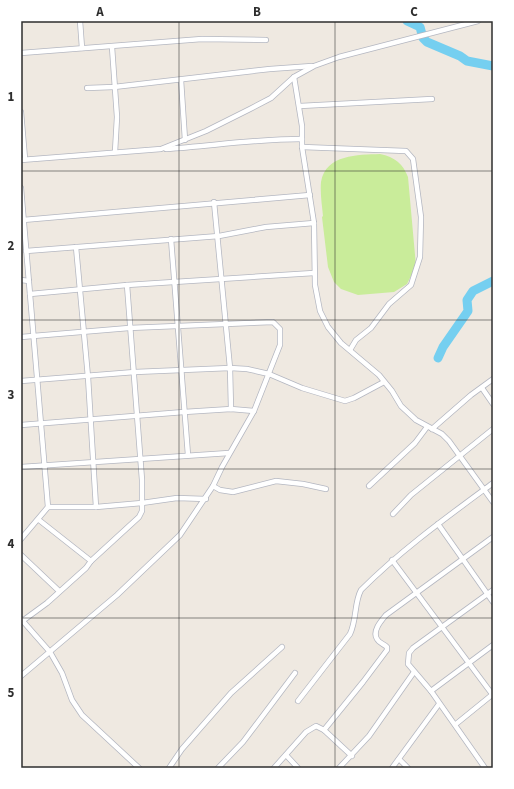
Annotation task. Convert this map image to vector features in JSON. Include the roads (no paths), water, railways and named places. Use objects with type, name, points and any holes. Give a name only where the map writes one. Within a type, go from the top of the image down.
[{"type":"street","points":[[80,21],[82,48]]},
{"type":"street","points":[[161,149],[185,140],[235,117],[271,98],[294,77],[314,66],[346,55],[478,21]]},
{"type":"street","points":[[21,53],[112,47],[202,38],[266,40]]},
{"type":"street","points":[[112,47],[117,118],[116,152]]},
{"type":"street","points":[[87,88],[114,87],[270,69],[314,66]]},
{"type":"street","points":[[294,77],[300,106],[302,147],[314,223],[314,273],[320,310],[328,327],[341,343],[384,382],[401,406],[426,427],[442,434],[460,454],[493,502]]},
{"type":"street","points":[[181,80],[185,140]]},
{"type":"street","points":[[300,106],[432,99]]},
{"type":"street","points":[[21,112],[23,160],[219,145],[268,139],[302,139]]},
{"type":"street","points":[[302,147],[406,151],[413,159],[421,217],[420,257],[415,274],[411,285],[389,304],[371,328],[356,340],[350,350]]},
{"type":"street","points":[[21,188],[22,220],[35,337],[40,423],[46,466],[48,507],[39,520],[21,539]]},
{"type":"street","points":[[22,220],[310,194]]},
{"type":"street","points":[[214,202],[219,236],[230,368],[231,409]]},
{"type":"street","points":[[26,251],[219,236],[266,226],[314,223]]},
{"type":"street","points":[[171,239],[188,455]]},
{"type":"street","points":[[76,247],[88,377],[92,462],[96,507]]},
{"type":"street","points":[[30,294],[127,285],[314,273]]},
{"type":"street","points":[[21,280],[29,280]]},
{"type":"street","points":[[127,285],[129,328],[135,372],[141,460],[142,511],[135,522],[91,561],[86,568],[22,620],[50,652],[62,673],[72,700],[82,716],[139,768]]},
{"type":"street","points":[[21,337],[226,322],[272,322],[280,329],[280,345],[254,411],[206,499],[180,535],[160,557],[21,676]]},
{"type":"street","points":[[21,381],[88,377],[135,372],[230,368],[247,369],[269,374],[302,388],[345,401],[354,398],[384,382]]},
{"type":"street","points":[[432,429],[471,395],[493,379]]},
{"type":"street","points":[[482,388],[493,404]]},
{"type":"street","points":[[21,425],[90,418],[231,409],[254,411]]},
{"type":"street","points":[[368,486],[416,443],[426,427]]},
{"type":"street","points":[[392,514],[411,495],[460,454],[493,429]]},
{"type":"street","points":[[21,467],[230,453]]},
{"type":"street","points":[[213,486],[220,490],[234,492],[276,481],[303,484],[326,489]]},
{"type":"street","points":[[298,700],[350,634],[355,624],[358,596],[361,590],[392,560],[493,483]]},
{"type":"street","points":[[48,507],[96,507],[177,498],[206,499]]},
{"type":"street","points":[[39,520],[91,561]]},
{"type":"street","points":[[438,524],[493,602]]},
{"type":"street","points":[[324,730],[364,682],[386,650],[387,647],[377,640],[376,637],[378,624],[394,608],[493,537]]},
{"type":"street","points":[[21,555],[59,591]]},
{"type":"street","points":[[392,560],[493,694],[456,724]]},
{"type":"street","points":[[485,768],[456,724],[408,664],[409,653],[416,645],[442,628],[493,590]]},
{"type":"street","points":[[431,691],[468,662],[493,645]]},
{"type":"street","points":[[169,768],[182,749],[231,693],[282,647]]},
{"type":"street","points":[[339,768],[352,756],[368,736],[414,672]]},
{"type":"street","points":[[218,768],[243,742],[295,673]]},
{"type":"street","points":[[392,768],[439,704]]},
{"type":"street","points":[[274,768],[311,728],[316,726],[324,730],[352,756]]},
{"type":"street","points":[[286,755],[298,768]]},
{"type":"street","points":[[399,759],[408,768]]},
{"type":"waterway","points":[[407,21],[420,27],[423,38],[427,42],[460,56],[467,61],[493,66]]},
{"type":"waterway","points":[[438,358],[443,347],[468,311],[467,300],[473,291],[493,281]]}]
